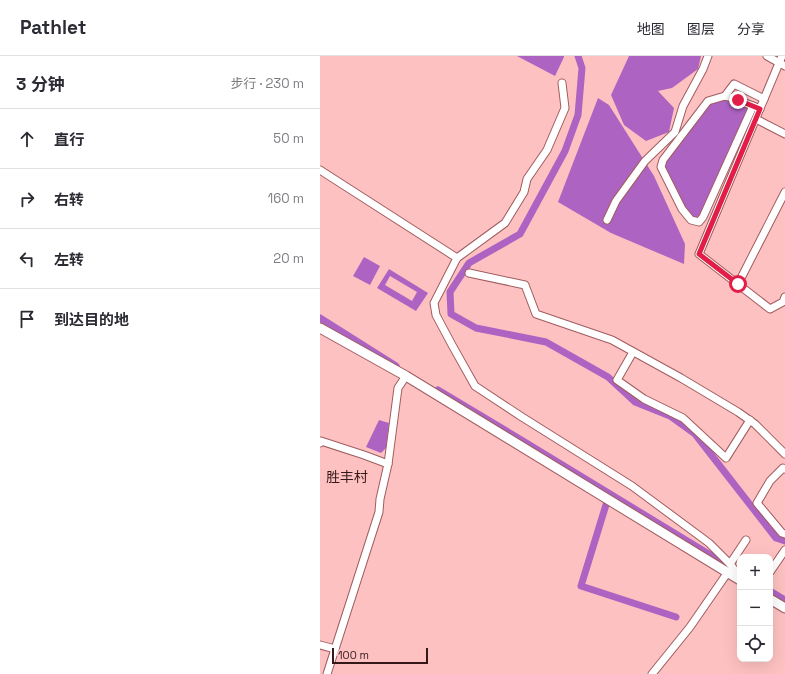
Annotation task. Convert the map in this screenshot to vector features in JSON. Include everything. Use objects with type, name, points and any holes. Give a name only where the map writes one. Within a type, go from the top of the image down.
[{"type":"street","points":[[607,220],[616,201],[645,161],[675,132],[683,106],[703,69],[708,56]]},
{"type":"street","points":[[757,108],[725,96],[708,101],[663,160],[661,167],[682,209],[691,220],[698,222],[703,217],[782,61],[767,56]]},
{"type":"street","points":[[562,83],[565,108],[547,150],[527,179],[524,192],[505,223],[457,258],[434,303],[436,315],[475,386],[632,486],[709,543],[737,576]]},
{"type":"street","points":[[725,96],[734,84],[764,99]]},
{"type":"street","points":[[757,108],[756,119],[699,254],[770,309],[784,301]]},
{"type":"street","points":[[756,119],[785,134]]},
{"type":"street","points":[[320,170],[457,258]]},
{"type":"street","points":[[738,284],[785,192]]},
{"type":"street","points":[[469,273],[525,285],[536,314],[612,340],[681,378],[750,420],[785,454]]},
{"type":"street","points":[[320,328],[406,376],[729,568]]},
{"type":"street","points":[[633,352],[617,380],[644,399],[683,418],[726,458],[750,420]]},
{"type":"street","points":[[327,674],[379,512],[380,499],[388,464],[398,388],[406,376]]},
{"type":"street","points":[[320,443],[321,441],[388,464]]},
{"type":"street","points":[[785,469],[783,468],[770,481],[757,503],[782,533],[785,534]]},
{"type":"street","points":[[652,674],[690,627],[746,540]]},
{"type":"street","points":[[773,568],[785,550]]},
{"type":"street","points":[[773,601],[785,608]]},
{"type":"street","points":[[320,645],[335,649]]},
{"type":"shaded area","points":[[517,56],[564,56],[564,57],[555,76]]},
{"type":"shaded area","points":[[629,56],[701,56],[698,69],[672,88],[658,91],[674,108],[669,132],[646,141],[624,125],[611,95]]},
{"type":"shaded area","points":[[598,98],[609,105],[654,176],[685,244],[684,264],[611,233],[558,202]]},
{"type":"shaded area","points":[[721,98],[750,107],[701,218],[695,219],[685,210],[663,165],[711,101]]},
{"type":"shaded area","points":[[364,257],[380,266],[370,285],[353,276]]},
{"type":"shaded area","points":[[389,269],[428,293],[416,311],[377,288]],"holes":[[[390,276],[417,292],[412,301],[385,285]]]},
{"type":"shaded area","points":[[379,420],[389,423],[386,448],[381,453],[366,447]]},
{"type":"waterway","points":[[578,56],[582,68],[578,115],[565,151],[520,234],[469,263],[450,292],[451,314],[476,328],[546,342],[608,377],[635,402],[670,416],[695,434],[776,538],[785,541]]},
{"type":"waterway","points":[[320,318],[396,366]]},
{"type":"waterway","points":[[438,390],[730,567]]},
{"type":"waterway","points":[[609,495],[581,586],[676,617]]},
{"type":"waterway","points":[[773,593],[785,600]]},
{"type":"district","name":"胜丰村","points":[[347,477]]},
{"type":"route","points":[[738,100],[760,109],[699,254],[738,284]]}]
